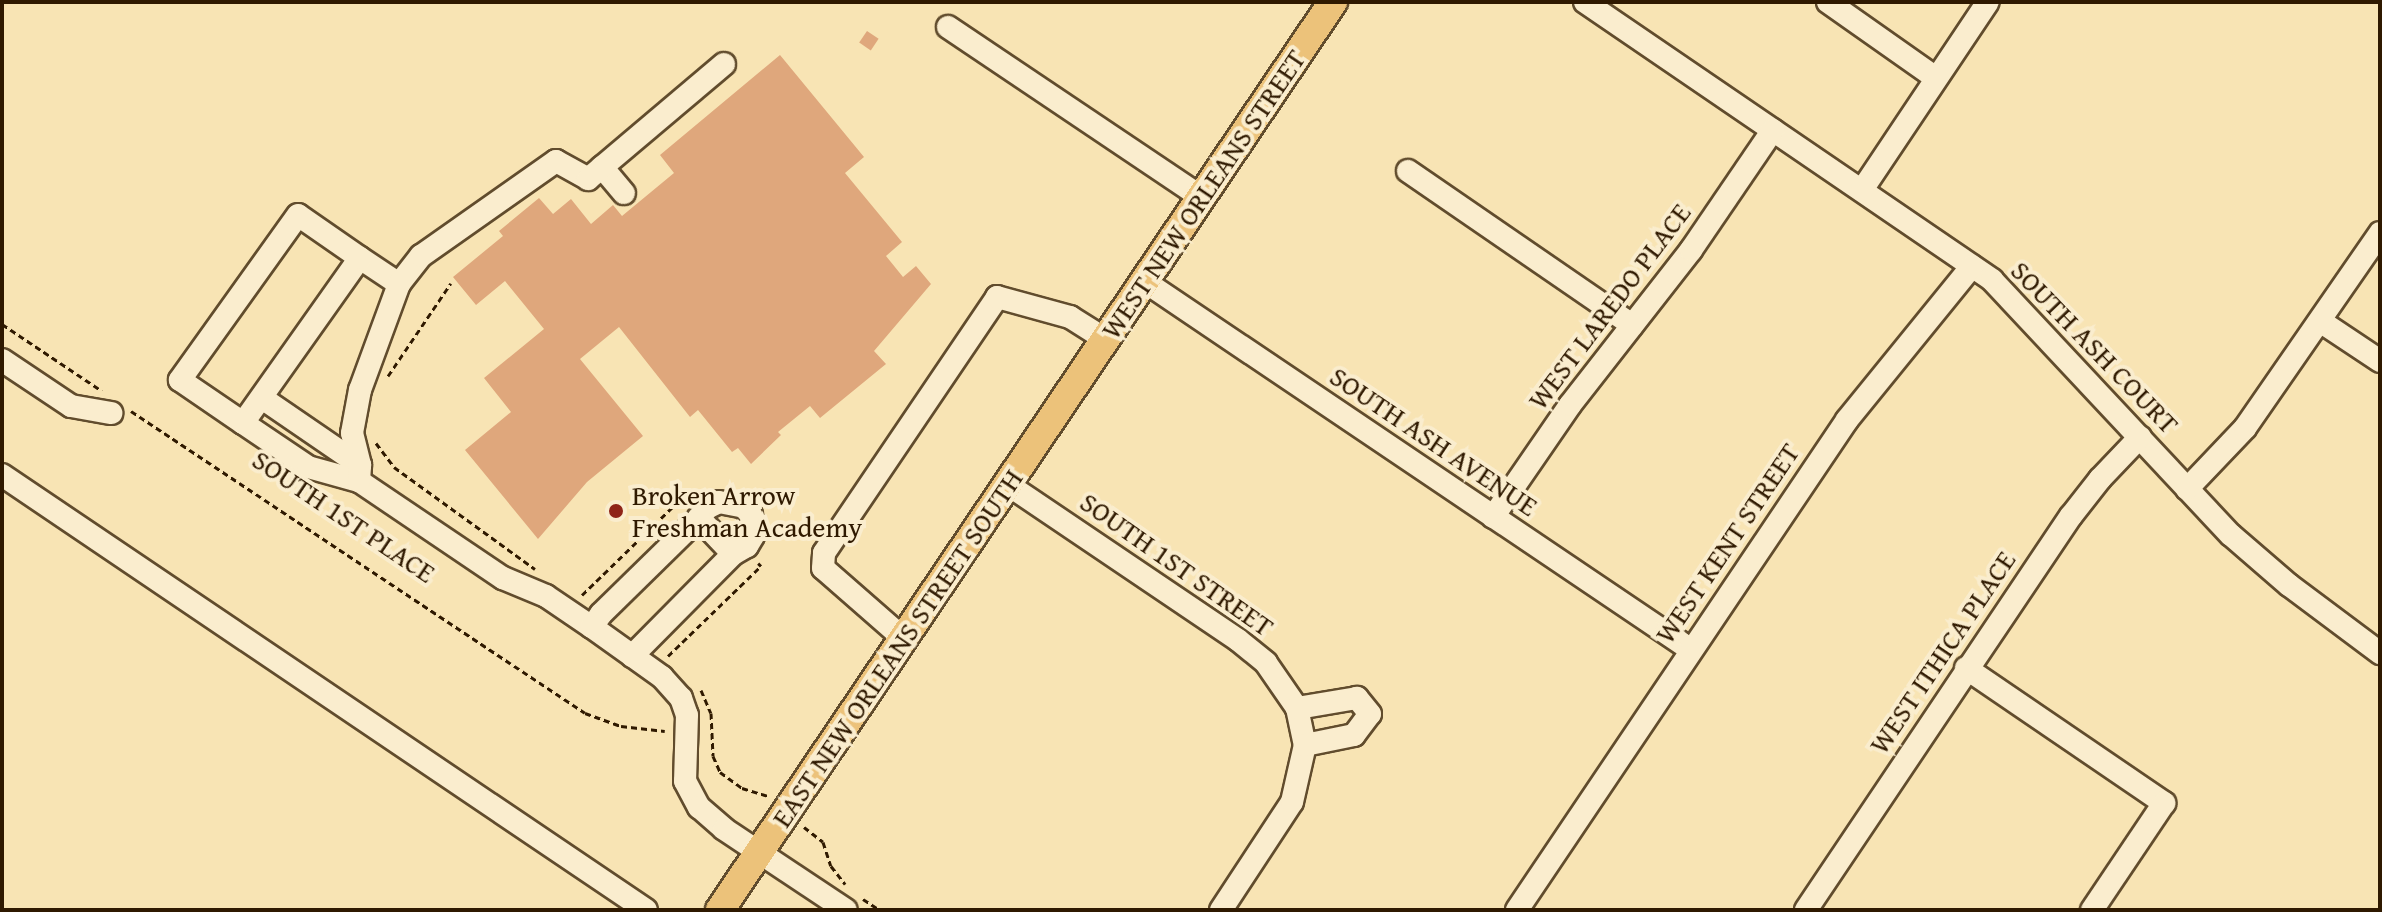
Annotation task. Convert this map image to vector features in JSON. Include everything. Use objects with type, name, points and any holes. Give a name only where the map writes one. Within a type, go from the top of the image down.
[{"type":"main road","name":"WEST NEW ORLEANS STREET","points":[[1074,386],[1333,2]]},
{"type":"main road","name":"EAST NEW ORLEANS STREET SOUTH","points":[[720,910],[1074,386]]},
{"type":"street","name":"SOUTH ASH COURT","points":[[1585,2],[1972,266],[2009,295],[2187,489],[2269,569],[2380,653]]},
{"type":"street","points":[[1828,2],[1936,78]]},
{"type":"street","points":[[1862,190],[1988,2]]},
{"type":"street","points":[[948,27],[1201,197]]},
{"type":"street","points":[[359,473],[352,433],[360,390],[399,284],[421,256],[556,161],[588,179],[724,64]]},
{"type":"street","name":"WEST LAREDO PLACE","points":[[1493,517],[1570,405],[1691,250],[1773,130]]},
{"type":"street","points":[[602,167],[624,193]]},
{"type":"street","points":[[1408,171],[1632,325]]},
{"type":"street","points":[[359,473],[308,467],[180,380],[298,215],[399,284]]},
{"type":"street","points":[[2187,489],[2245,428],[2380,233]]},
{"type":"street","points":[[243,423],[360,258]]},
{"type":"street","name":"WEST KENT STREET","points":[[1517,910],[1847,420],[1972,266]]},
{"type":"street","name":"SOUTH ASH AVENUE","points":[[1144,281],[1690,649]]},
{"type":"street","points":[[903,638],[874,617],[823,568],[824,553],[997,297],[1070,317],[1105,339]]},
{"type":"street","points":[[2320,321],[2380,361]]},
{"type":"street","points":[[2,360],[71,406],[113,404]]},
{"type":"street","points":[[262,398],[503,578],[596,621],[637,651],[681,698],[687,715],[685,781],[699,807],[760,852],[853,900]]},
{"type":"street","name":"WEST ITHICA PLACE","points":[[1806,910],[2071,516],[2100,479],[2140,437]]},
{"type":"street","points":[[2,475],[646,910]]},
{"type":"street","name":"SOUTH 1ST STREET","points":[[1007,484],[1238,640],[1278,676],[1297,708],[1305,745]]},
{"type":"street","points":[[596,621],[696,512],[719,502],[744,507],[751,515],[753,536],[743,555],[637,651]]},
{"type":"street","points":[[696,512],[743,555]]},
{"type":"street","points":[[1966,668],[2164,803],[2092,910]]},
{"type":"street","points":[[1221,910],[1292,802],[1305,745],[1354,735],[1370,714],[1357,698],[1297,708]]},
{"type":"path","points":[[386,378],[451,283]]},
{"type":"path","name":"SOUTH 1ST PLACE","points":[[2,324],[113,404],[585,713],[621,726],[665,731]]},
{"type":"path","points":[[375,441],[394,467],[542,574]]},
{"type":"path","points":[[596,621],[577,600],[685,495],[696,512]]},
{"type":"path","points":[[637,651],[662,663],[761,566],[743,555]]},
{"type":"path","points":[[712,734],[713,756],[720,772],[742,788],[766,795]]},
{"type":"path","points":[[807,829],[816,836],[853,900],[880,910]]},
{"type":"building","points":[[867,31],[879,39],[871,50],[859,43]]},
{"type":"building","points":[[780,55],[864,157],[845,173],[902,242],[886,256],[903,277],[916,266],[931,284],[874,351],[886,364],[820,418],[810,406],[778,432],[781,435],[751,464],[738,448],[732,452],[698,410],[690,417],[619,327],[580,359],[643,436],[587,482],[538,539],[465,450],[511,412],[484,378],[544,329],[505,281],[476,305],[453,277],[503,236],[499,231],[539,198],[553,214],[571,199],[591,224],[613,205],[622,216],[674,173],[660,155]]},
{"type":"place","name":"Broken Arrow Freshman Academy","points":[[616,511]]}]
